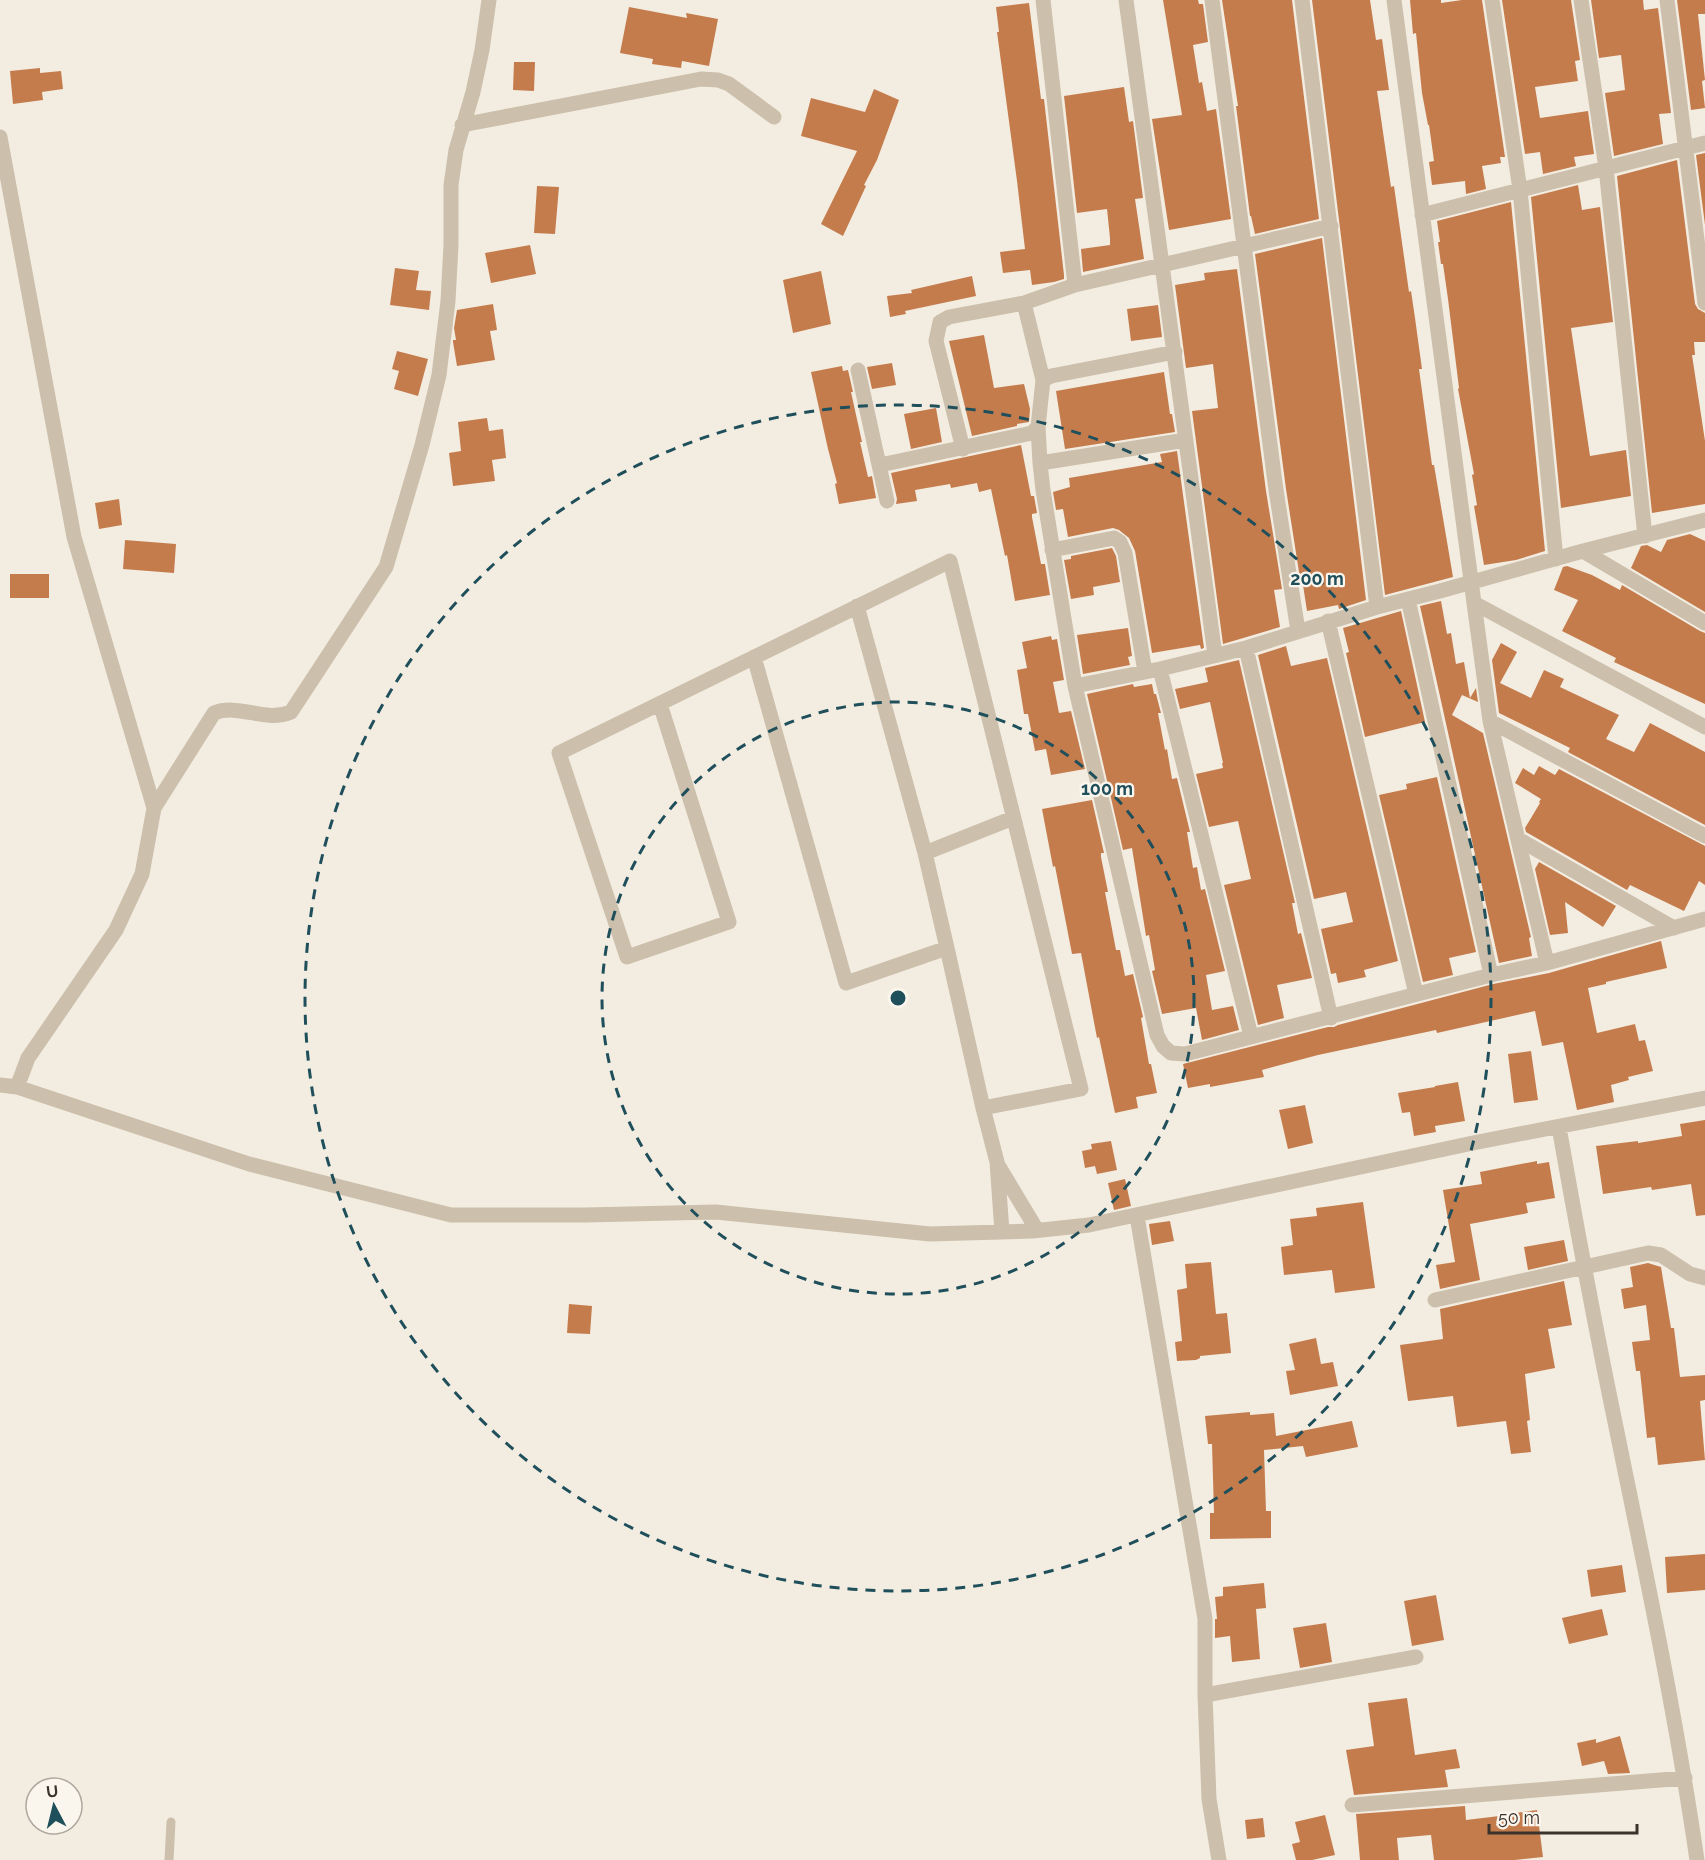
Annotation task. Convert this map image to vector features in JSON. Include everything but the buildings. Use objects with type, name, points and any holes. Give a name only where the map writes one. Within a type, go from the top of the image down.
[{"type":"street","points":[[17,1087],[28,1058],[116,930],[142,874],[154,808],[214,713],[225,709],[267,717],[291,712],[386,567],[422,445],[439,375],[448,301],[451,185],[462,125],[476,81],[489,0]]},
{"type":"street","points":[[1043,0],[1075,285]]},
{"type":"street","points":[[1126,0],[1215,655]]},
{"type":"street","points":[[1212,0],[1276,490],[1298,631]]},
{"type":"street","points":[[1302,0],[1377,607]]},
{"type":"street","points":[[1394,0],[1490,721],[1547,963]]},
{"type":"street","points":[[1492,0],[1520,190],[1556,559]]},
{"type":"street","points":[[1581,0],[1606,168],[1645,536]]},
{"type":"street","points":[[1666,0],[1705,303]]},
{"type":"street","points":[[462,125],[701,79],[718,80],[729,84],[774,117]]},
{"type":"street","points":[[0,137],[6,201],[74,537],[154,808]]},
{"type":"street","points":[[1422,215],[1705,143]]},
{"type":"street","points":[[963,448],[936,341],[940,322],[949,317],[1024,303],[1075,285],[1331,226]]},
{"type":"street","points":[[1024,303],[1043,380],[1038,427],[1042,490],[1075,686],[1157,1035],[1163,1046],[1171,1053],[1185,1054],[1332,1018],[1491,975],[1547,963],[1705,919]]},
{"type":"street","points":[[1043,380],[1051,376],[1175,352]]},
{"type":"street","points":[[858,370],[887,501]]},
{"type":"street","points":[[880,465],[1032,433],[1038,427]]},
{"type":"street","points":[[1040,463],[1186,440]]},
{"type":"street","points":[[1075,686],[1246,648],[1377,607],[1704,521]]},
{"type":"street","points":[[1052,550],[1114,538],[1120,542],[1125,554],[1152,670],[1251,1036]]},
{"type":"street","points":[[1583,551],[1705,623]]},
{"type":"street","points":[[660,704],[729,922],[627,957],[559,753],[950,561],[1081,1089],[983,1108]]},
{"type":"street","points":[[1408,599],[1491,975]]},
{"type":"street","points":[[1474,603],[1705,727]]},
{"type":"street","points":[[857,606],[925,853],[997,1162],[1002,1232]]},
{"type":"street","points":[[1328,621],[1416,994]]},
{"type":"street","points":[[1246,648],[1332,1018]]},
{"type":"street","points":[[754,657],[846,983],[947,948]]},
{"type":"street","points":[[1490,721],[1705,836]]},
{"type":"street","points":[[925,853],[1013,818]]},
{"type":"street","points":[[1518,838],[1674,928]]},
{"type":"street","points":[[0,1085],[17,1087],[249,1164],[451,1215],[716,1212],[930,1234],[1002,1232],[1089,1225],[1240,1192],[1705,1098]]},
{"type":"street","points":[[1559,1127],[1584,1267],[1656,1621],[1685,1778],[1697,1860]]},
{"type":"street","points":[[997,1162],[1037,1230]]},
{"type":"street","points":[[1137,1216],[1205,1619],[1209,1799],[1219,1860]]},
{"type":"street","points":[[1435,1300],[1648,1253],[1661,1255],[1690,1274],[1705,1278]]},
{"type":"street","points":[[1205,1695],[1416,1657]]},
{"type":"street","points":[[1352,1805],[1685,1778]]},
{"type":"lane","points":[[169,1860],[171,1822]]}]
